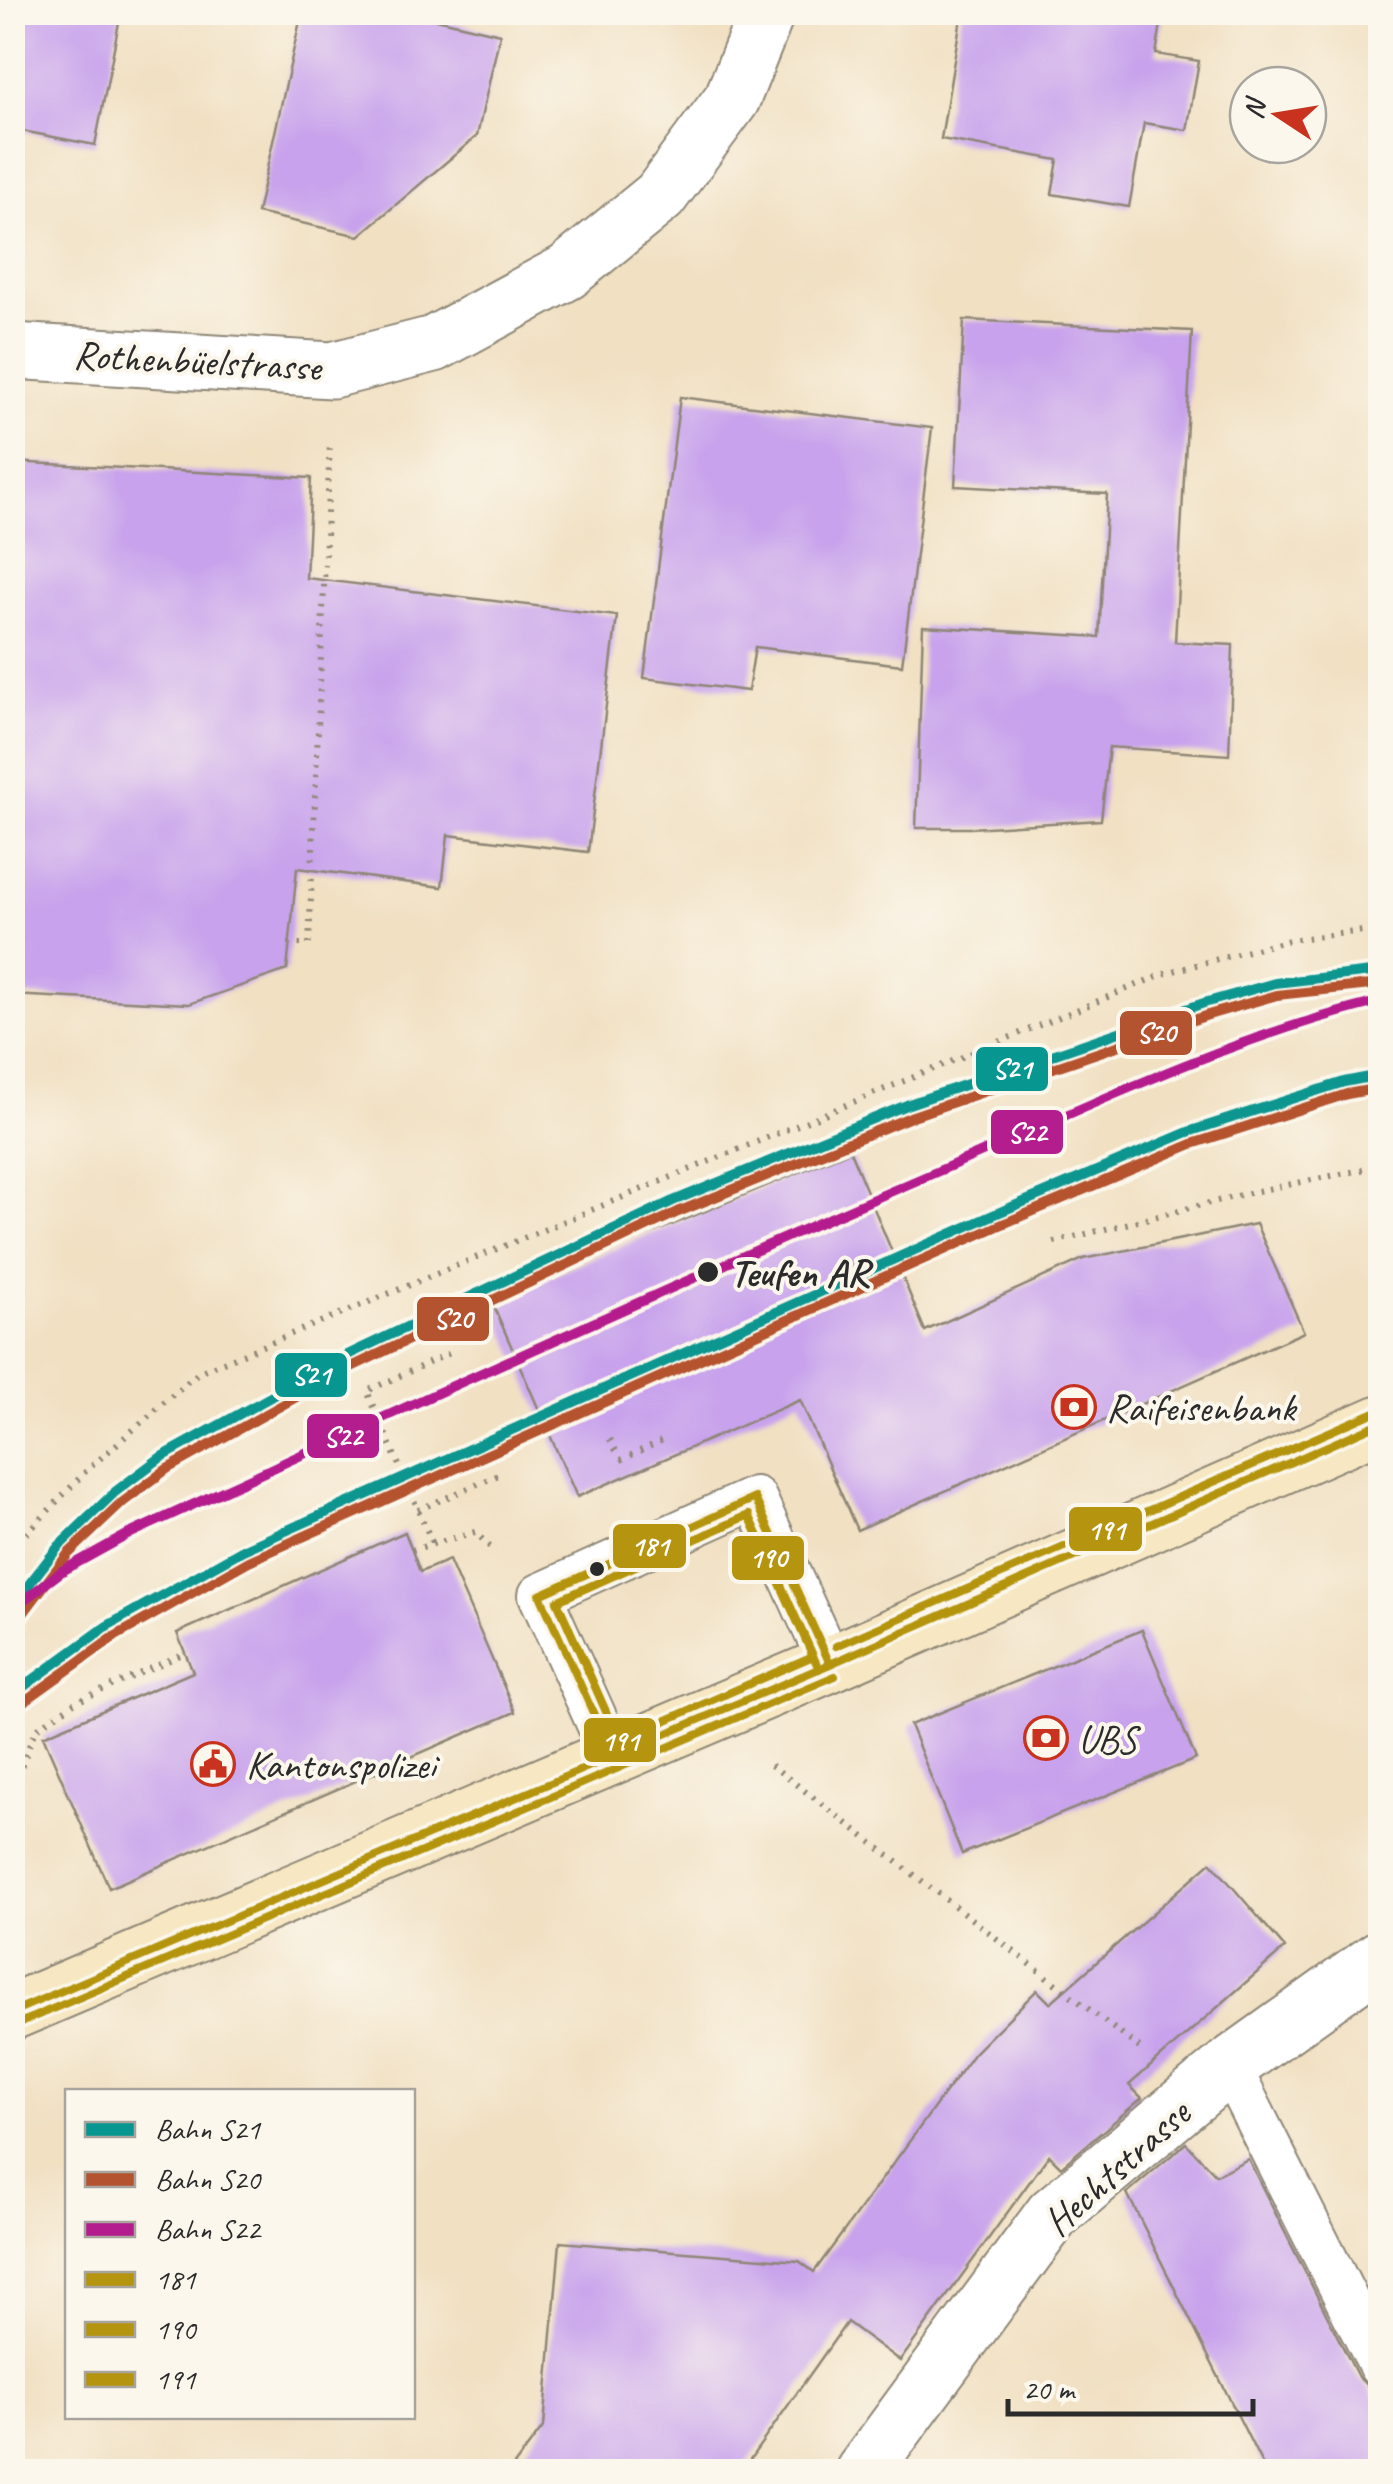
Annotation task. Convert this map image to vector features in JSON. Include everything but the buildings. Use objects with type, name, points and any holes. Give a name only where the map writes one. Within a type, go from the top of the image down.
[{"type":"main road","points":[[12,2012],[830,1664],[1380,1423]]},
{"type":"street","name":"Rothenbüelstrasse","points":[[12,351],[332,370],[434,344],[567,272],[660,196],[732,99],[767,12]]},
{"type":"street","name":"Hechtstrasse","points":[[863,2472],[1053,2214],[1214,2080],[1380,1958]]},
{"type":"lane","points":[[612,1757],[540,1594],[756,1498],[830,1664]]},
{"type":"lane","points":[[1214,2080],[1380,2366]]},
{"type":"path","points":[[288,944],[310,944],[331,426]]},
{"type":"path","points":[[12,1549],[86,1471],[199,1372],[1166,973],[1289,940],[1380,928]]},
{"type":"path","points":[[1054,1242],[1253,1192],[1380,1166]]},
{"type":"path","points":[[432,1542],[366,1391],[450,1353]]},
{"type":"path","points":[[610,1439],[619,1456],[665,1439]]},
{"type":"path","points":[[418,1510],[502,1473]]},
{"type":"path","points":[[412,1550],[475,1532],[540,1594]]},
{"type":"path","points":[[18,1776],[35,1730],[74,1703],[185,1653]]},
{"type":"path","points":[[757,1754],[1214,2080]]},
{"type":"rail line","name":"S21","points":[[12,1606],[59,1546],[115,1492],[160,1458],[339,1359],[673,1201],[909,1104],[1204,1003],[1275,983],[1380,971]]},
{"type":"rail line","name":"S20","points":[[22,1615],[68,1554],[123,1502],[167,1469],[345,1370],[678,1212],[913,1116],[1208,1015],[1277,995],[1380,984]]},
{"type":"rail line","name":"S22","points":[[12,1609],[62,1571],[129,1534],[623,1310],[1146,1081],[1260,1037],[1377,1002]]},
{"type":"rail line","name":"S21","points":[[12,1695],[107,1626],[243,1550],[1188,1132],[1344,1082],[1380,1075]]},
{"type":"rail line","name":"S20","points":[[19,1705],[114,1637],[249,1561],[998,1226],[1192,1144],[1347,1094],[1380,1088]]},
{"type":"transit line","name":"191","points":[[836,1646],[1375,1412]]},
{"type":"transit line","name":"181","points":[[12,2012],[830,1664],[1380,1423]]},
{"type":"transit line","name":"181","points":[[613,1757],[540,1595],[755,1498],[830,1664]]},
{"type":"transit line","name":"190","points":[[624,1752],[557,1601],[749,1515],[819,1669]]},
{"type":"transit line","name":"191","points":[[749,1515],[813,1656],[619,1741],[557,1601],[749,1515]]},
{"type":"transit line","name":"190","points":[[17,2024],[835,1676]]},
{"type":"place","name":"Teufen AR","points":[[708,1272]]},
{"type":"place","name":"Raifeisenbank","points":[[1074,1407]]},
{"type":"place","name":"UBS","points":[[1046,1738]]},
{"type":"place","name":"Kantonspolizei","points":[[213,1764]]}]
